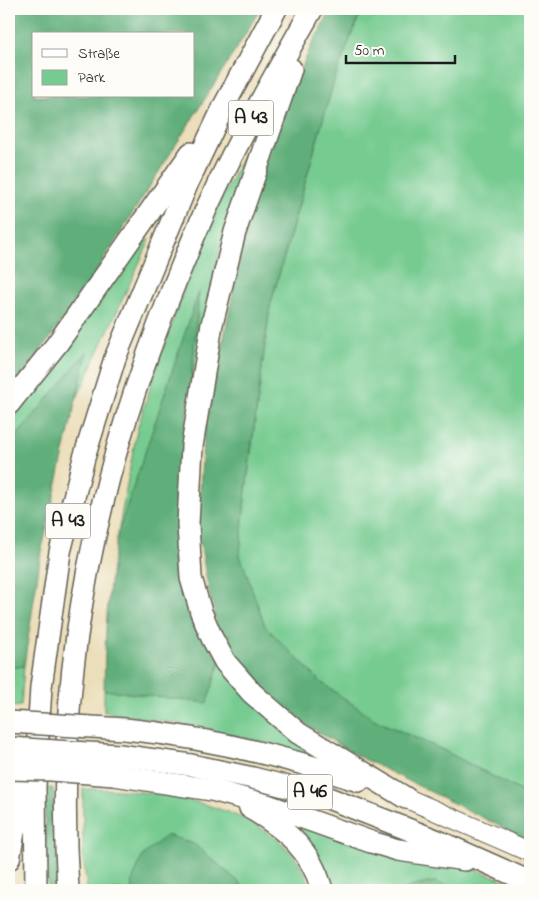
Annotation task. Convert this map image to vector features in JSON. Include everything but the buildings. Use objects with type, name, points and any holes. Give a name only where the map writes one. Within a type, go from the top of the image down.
[{"type":"highway","name":"A 43","points":[[36,890],[35,786],[41,694],[49,620],[60,552],[98,408],[115,358],[181,200],[225,104],[276,9]]},
{"type":"highway","name":"A 43","points":[[69,886],[66,777],[71,688],[82,602],[101,507],[112,464],[150,345],[196,231],[245,129],[313,9]]},
{"type":"highway","points":[[313,9],[282,91],[235,232],[212,324],[192,446],[188,524],[191,578],[201,612],[212,638],[225,662],[252,694],[298,733],[406,798]]},
{"type":"highway","points":[[9,404],[57,344],[225,104]]},
{"type":"highway","points":[[9,859],[41,694]]},
{"type":"highway","name":"A 46","points":[[9,722],[125,729],[198,738],[282,757],[406,798]]},
{"type":"highway","name":"A 46","points":[[9,748],[116,765],[227,772],[323,796],[431,838],[526,880]]},
{"type":"highway","points":[[9,769],[60,770],[116,765],[247,798],[354,837],[398,850],[490,864]]},
{"type":"highway","points":[[212,790],[247,806],[284,830],[299,844],[309,858],[319,877],[322,890]]},
{"type":"main road","name":"A 46","points":[[406,798],[530,852]]},
{"type":"green space","points":[[9,9],[260,9],[245,35],[85,289],[9,395]]},
{"type":"green space","points":[[332,9],[362,9],[335,77],[270,306],[246,488],[240,555],[265,626],[322,683],[377,721],[443,750],[530,796],[530,841],[360,757],[303,723],[262,686],[232,649],[217,625],[208,588],[198,528],[203,441],[248,219],[279,119],[313,42]]},
{"type":"green space","points":[[362,9],[530,9],[530,796],[443,750],[377,721],[322,683],[265,626],[238,553],[270,307],[335,77]]},
{"type":"green space","points":[[268,107],[224,230],[191,384],[199,294],[118,533],[137,430],[177,309],[207,227]]},
{"type":"green space","points":[[139,239],[150,240],[77,398],[87,353],[9,445],[9,415],[71,335]]},
{"type":"green space","points":[[199,291],[191,384],[176,509],[183,593],[220,661],[207,703],[104,690],[107,611],[118,533]]},
{"type":"green space","points":[[87,352],[41,553],[24,666],[9,668],[9,445]]},
{"type":"green space","points":[[220,661],[327,760],[200,727],[104,712],[104,690],[207,703]]},
{"type":"green space","points":[[24,666],[21,706],[9,707],[9,668]]},
{"type":"green space","points":[[44,788],[53,788],[59,890],[48,890]]},
{"type":"green space","points":[[83,789],[146,793],[181,799],[216,808],[249,821],[277,839],[298,862],[311,890],[245,890],[239,882],[133,881],[133,890],[87,890],[83,856]]},
{"type":"green space","points":[[288,821],[474,869],[518,885],[515,890],[458,890],[435,882],[401,890],[330,890]]},
{"type":"green space","points":[[167,835],[194,844],[239,882],[245,890],[133,890],[132,881],[143,855]]},
{"type":"green space","points":[[435,882],[458,890],[401,890],[413,886]]}]
